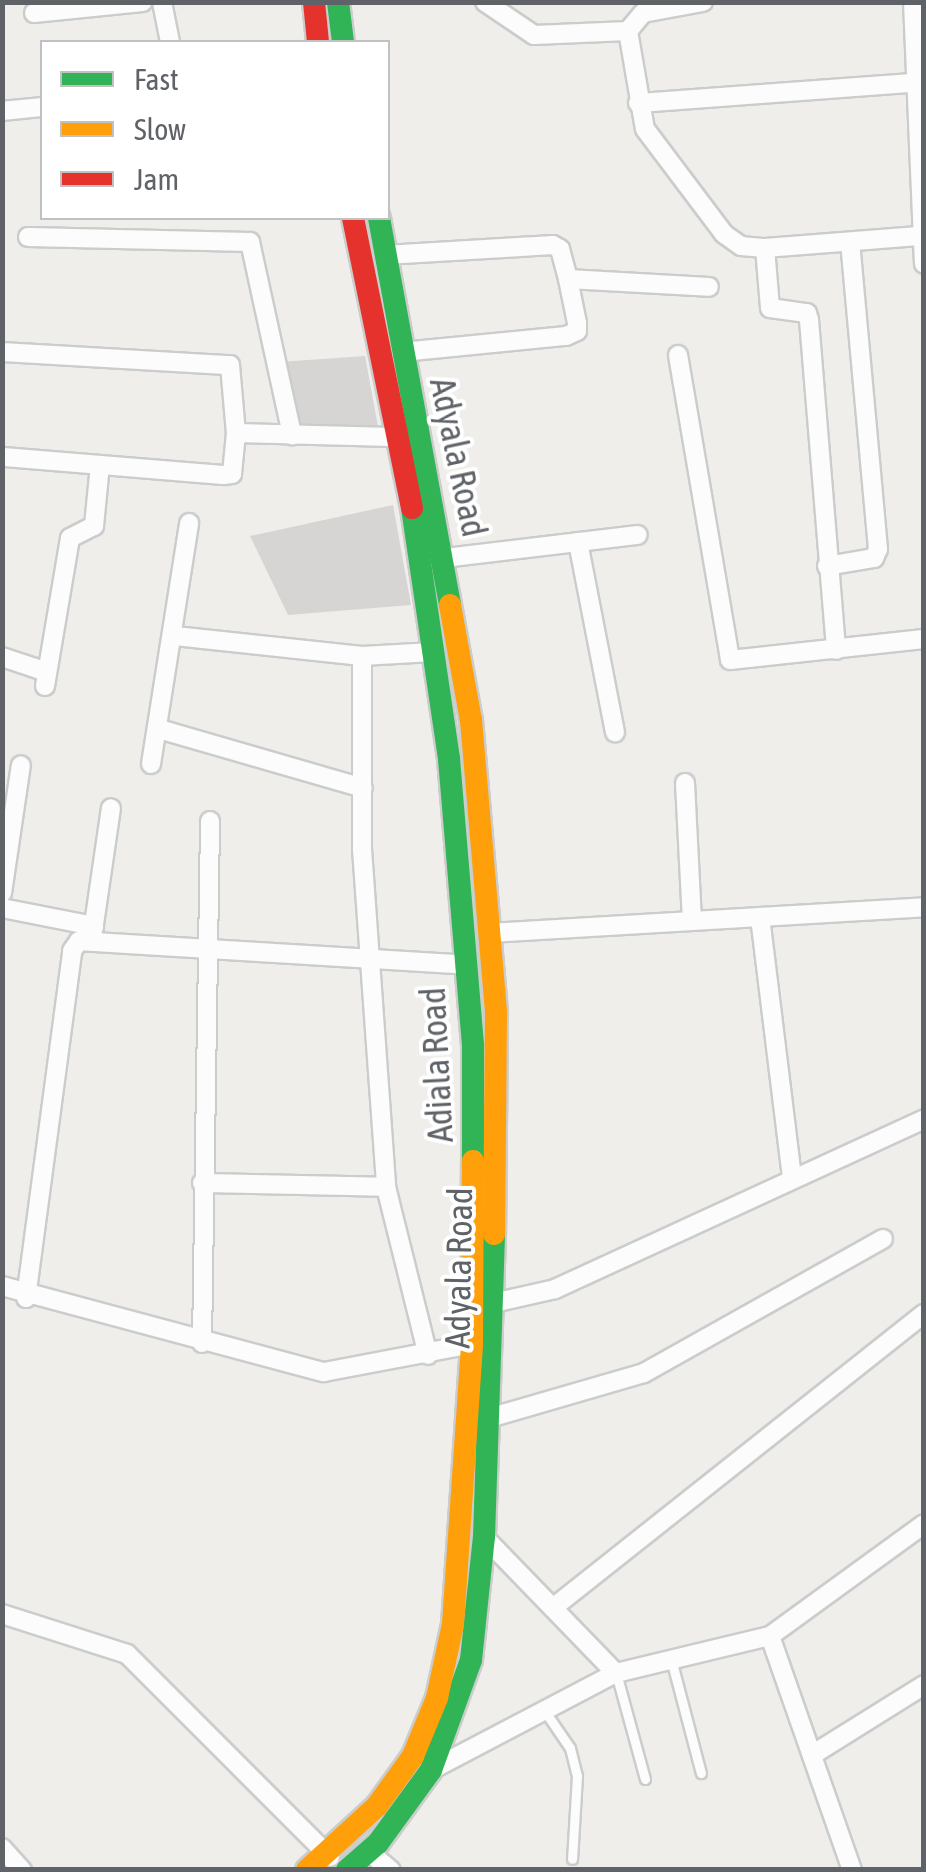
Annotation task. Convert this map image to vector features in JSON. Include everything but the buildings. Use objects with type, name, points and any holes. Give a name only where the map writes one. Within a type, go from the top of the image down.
[{"type":"main road","points":[[314,2],[318,40]]},
{"type":"main road","points":[[338,2],[343,40]]},
{"type":"main road","name":"Adiala Road","points":[[307,1870],[377,1806],[413,1756],[437,1698],[453,1624],[472,1344],[476,1196],[466,965],[434,652],[416,526],[393,437],[353,220]]},
{"type":"main road","name":"Adyala Road","points":[[347,1870],[368,1851],[431,1770],[472,1660],[484,1537],[493,1303],[496,1013],[472,720],[379,220]]},
{"type":"street","points":[[34,13],[142,2]]},
{"type":"street","points":[[162,2],[170,40]]},
{"type":"street","points":[[485,2],[534,35],[628,30],[643,13],[703,2]]},
{"type":"street","points":[[913,2],[919,236],[924,264]]},
{"type":"street","points":[[628,30],[645,129],[724,234],[741,246],[765,248],[919,236]]},
{"type":"street","points":[[638,103],[913,83]]},
{"type":"street","points":[[2,110],[40,108]]},
{"type":"street","points":[[204,220],[208,239]]},
{"type":"street","points":[[28,237],[244,240],[252,248],[292,434]]},
{"type":"street","points":[[828,566],[874,558],[878,549],[850,243]]},
{"type":"street","points":[[385,255],[553,245],[568,279],[577,323],[577,331],[566,336],[402,352]]},
{"type":"street","points":[[765,248],[770,308],[807,312],[809,320],[836,650]]},
{"type":"street","points":[[568,279],[709,286]]},
{"type":"street","points":[[2,352],[230,365],[236,433],[232,474],[2,457]]},
{"type":"street","points":[[678,355],[730,660],[924,638]]},
{"type":"street","points":[[236,433],[393,437]]},
{"type":"street","points":[[2,656],[46,679],[70,538],[94,526],[100,465]]},
{"type":"street","points":[[151,764],[175,636],[190,523]]},
{"type":"street","points":[[444,558],[638,535]]},
{"type":"street","points":[[578,542],[615,732]]},
{"type":"street","points":[[175,636],[362,656],[434,652]]},
{"type":"street","points":[[362,656],[371,957],[386,1187],[428,1355]]},
{"type":"street","points":[[158,728],[364,788]]},
{"type":"street","points":[[2,893],[21,764]]},
{"type":"street","points":[[684,783],[692,919]]},
{"type":"street","points":[[26,1298],[72,952],[93,932],[111,808]]},
{"type":"street","points":[[202,1343],[204,948],[210,820]]},
{"type":"street","points":[[490,934],[924,906]]},
{"type":"street","points":[[2,908],[93,932],[204,948],[466,965]]},
{"type":"street","points":[[760,917],[792,1179]]},
{"type":"street","points":[[493,1303],[554,1289],[924,1119]]},
{"type":"street","points":[[202,1183],[386,1187]]},
{"type":"street","points":[[488,1418],[644,1372],[883,1239]]},
{"type":"street","points":[[2,1286],[26,1298],[324,1372],[472,1344]]},
{"type":"street","points":[[554,1607],[924,1314]]},
{"type":"street","points":[[431,1770],[616,1673],[770,1636],[924,1524]]},
{"type":"street","points":[[484,1537],[616,1673]]},
{"type":"street","points":[[2,1614],[128,1654],[325,1853],[347,1870]]},
{"type":"street","points":[[770,1636],[852,1870]]},
{"type":"street","points":[[812,1755],[924,1685]]},
{"type":"street","points":[[2,1848],[22,1870]]},
{"type":"street","points":[[368,1851],[390,1870]]},
{"type":"lane","points":[[671,1659],[701,1773]]},
{"type":"lane","points":[[616,1673],[645,1779]]},
{"type":"lane","points":[[546,1713],[570,1748],[578,1776],[572,1859]]},
{"type":"traffic: fast","points":[[338,2],[343,40]]},
{"type":"traffic: fast","points":[[379,220],[450,605]]},
{"type":"traffic: fast","points":[[412,508],[449,759],[473,1046],[473,1161]]},
{"type":"traffic: fast","points":[[347,1870],[378,1843],[431,1770],[471,1660],[484,1537],[494,1234]]},
{"type":"traffic: slow","points":[[450,605],[471,720],[496,1013],[494,1234]]},
{"type":"traffic: slow","points":[[307,1870],[377,1806],[413,1756],[437,1698],[453,1624],[472,1344],[473,1161]]},
{"type":"traffic: jam","points":[[314,2],[318,40]]},
{"type":"traffic: jam","points":[[353,220],[412,508]]}]
